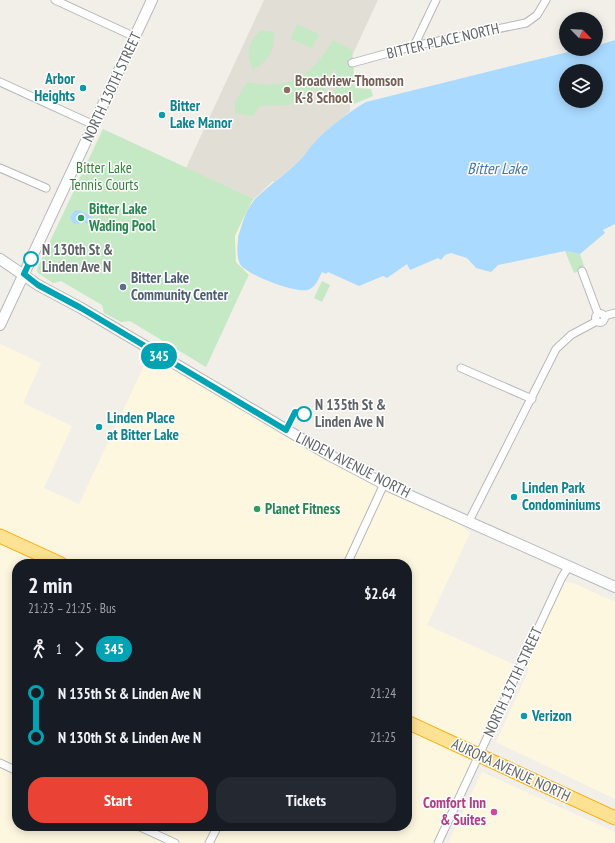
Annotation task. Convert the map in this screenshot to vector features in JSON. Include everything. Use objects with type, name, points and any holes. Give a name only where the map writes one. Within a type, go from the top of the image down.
[{"type":"highway","points":[[0,536],[50,559]]},
{"type":"highway","name":"AURORA AVENUE NORTH","points":[[412,724],[615,818]]},
{"type":"street","points":[[55,0],[135,37]]},
{"type":"street","name":"NORTH 130TH STREET","points":[[0,325],[152,0]]},
{"type":"street","points":[[414,46],[436,0]]},
{"type":"street","name":"BITTER PLACE NORTH","points":[[352,63],[414,46],[526,23],[534,19],[546,0]]},
{"type":"street","points":[[0,82],[94,125]]},
{"type":"street","points":[[0,168],[46,188]]},
{"type":"street","name":"LINDEN AVENUE NORTH","points":[[0,259],[38,285],[81,308],[329,455],[384,484],[615,587]]},
{"type":"street","points":[[582,271],[600,317]]},
{"type":"street","points":[[469,521],[556,349],[562,342],[581,328],[600,317],[615,313]]},
{"type":"street","points":[[461,368],[532,399]]},
{"type":"street","points":[[349,559],[384,484]]},
{"type":"street","name":"NORTH 137TH STREET","points":[[438,843],[562,577],[569,566]]},
{"type":"street","points":[[0,763],[12,769]]},
{"type":"street","points":[[149,831],[175,843]]},
{"type":"street","points":[[209,843],[215,831]]},
{"type":"shaded area","name":"Broadview-Thomson K-8 School","points":[[264,0],[378,0],[352,56],[350,111],[313,144],[303,158],[254,199],[186,168]]},
{"type":"shaded area","points":[[0,344],[41,363],[23,403],[72,426],[44,488],[79,504],[143,368],[155,352],[329,455],[443,510],[470,533],[427,625],[513,664],[437,843],[0,843]]},
{"type":"shaded area","points":[[564,582],[573,583],[615,602],[615,799],[496,742],[528,672],[528,659]]},
{"type":"shaded area","points":[[482,772],[615,832],[615,843],[448,843]]},
{"type":"green space","points":[[297,24],[319,34],[312,48],[291,39]]},
{"type":"green space","points":[[262,30],[274,32],[274,44],[267,59],[253,69],[249,58],[249,48],[254,38]]},
{"type":"green space","points":[[333,40],[352,50],[355,88],[371,89],[373,96],[354,104],[334,97],[336,72],[333,69],[325,92],[313,90],[289,105],[260,106],[253,116],[235,113],[235,102],[247,82],[275,84],[298,78],[316,63],[325,53]]},
{"type":"green space","name":"Bitter Lake Tennis Courts","points":[[103,129],[254,199],[245,217],[245,269],[250,272],[206,367],[130,321],[121,322],[104,313],[102,305],[61,281],[53,283],[38,273],[37,269]]},
{"type":"green space","points":[[565,251],[580,254],[585,269],[574,273]]},
{"type":"green space","points":[[322,281],[330,285],[322,302],[314,298]]},
{"type":"sand","points":[[273,181],[274,182],[254,200],[238,236],[240,264],[250,272],[249,275],[236,262],[235,236],[252,201]]},
{"type":"water","name":"Bitter Lake","points":[[615,40],[615,224],[603,230],[605,233],[580,254],[565,251],[498,265],[491,272],[476,268],[467,258],[451,253],[445,255],[441,260],[438,258],[410,270],[407,264],[387,278],[383,276],[359,286],[328,272],[326,274],[322,272],[316,283],[310,289],[292,289],[251,273],[240,264],[237,249],[240,230],[247,211],[256,198],[297,163],[325,132],[338,121],[366,102],[559,54],[559,56],[603,56],[603,44]]},
{"type":"water","name":"Bitter Lake Wading Pool","points":[[75,210],[85,213],[91,217],[93,219],[90,224],[82,222],[78,224],[73,223],[70,217]]},
{"type":"bus line","name":"345","points":[[31,259],[24,274],[38,285],[81,308],[286,430],[295,412],[304,414]]},
{"type":"place","name":"Arbor Heights","points":[[83,88]]},
{"type":"place","name":"Broadview-Thomson K-8 School","points":[[287,90]]},
{"type":"place","name":"Bitter Lake Manor","points":[[162,115]]},
{"type":"place","name":"Bitter Lake Wading Pool","points":[[81,218]]},
{"type":"place","name":"N 130th St & Linden Ave N","points":[[31,259]]},
{"type":"place","name":"Bitter Lake Community Center","points":[[123,287]]},
{"type":"place","name":"N 135th St & Linden Ave N","points":[[304,414]]},
{"type":"place","name":"Linden Place at Bitter Lake","points":[[99,427]]},
{"type":"place","name":"Linden Park Condominiums","points":[[514,497]]},
{"type":"place","name":"Planet Fitness","points":[[257,509]]},
{"type":"place","name":"Verizon","points":[[524,716]]},
{"type":"place","name":"Comfort Inn & Suites","points":[[494,812]]}]
